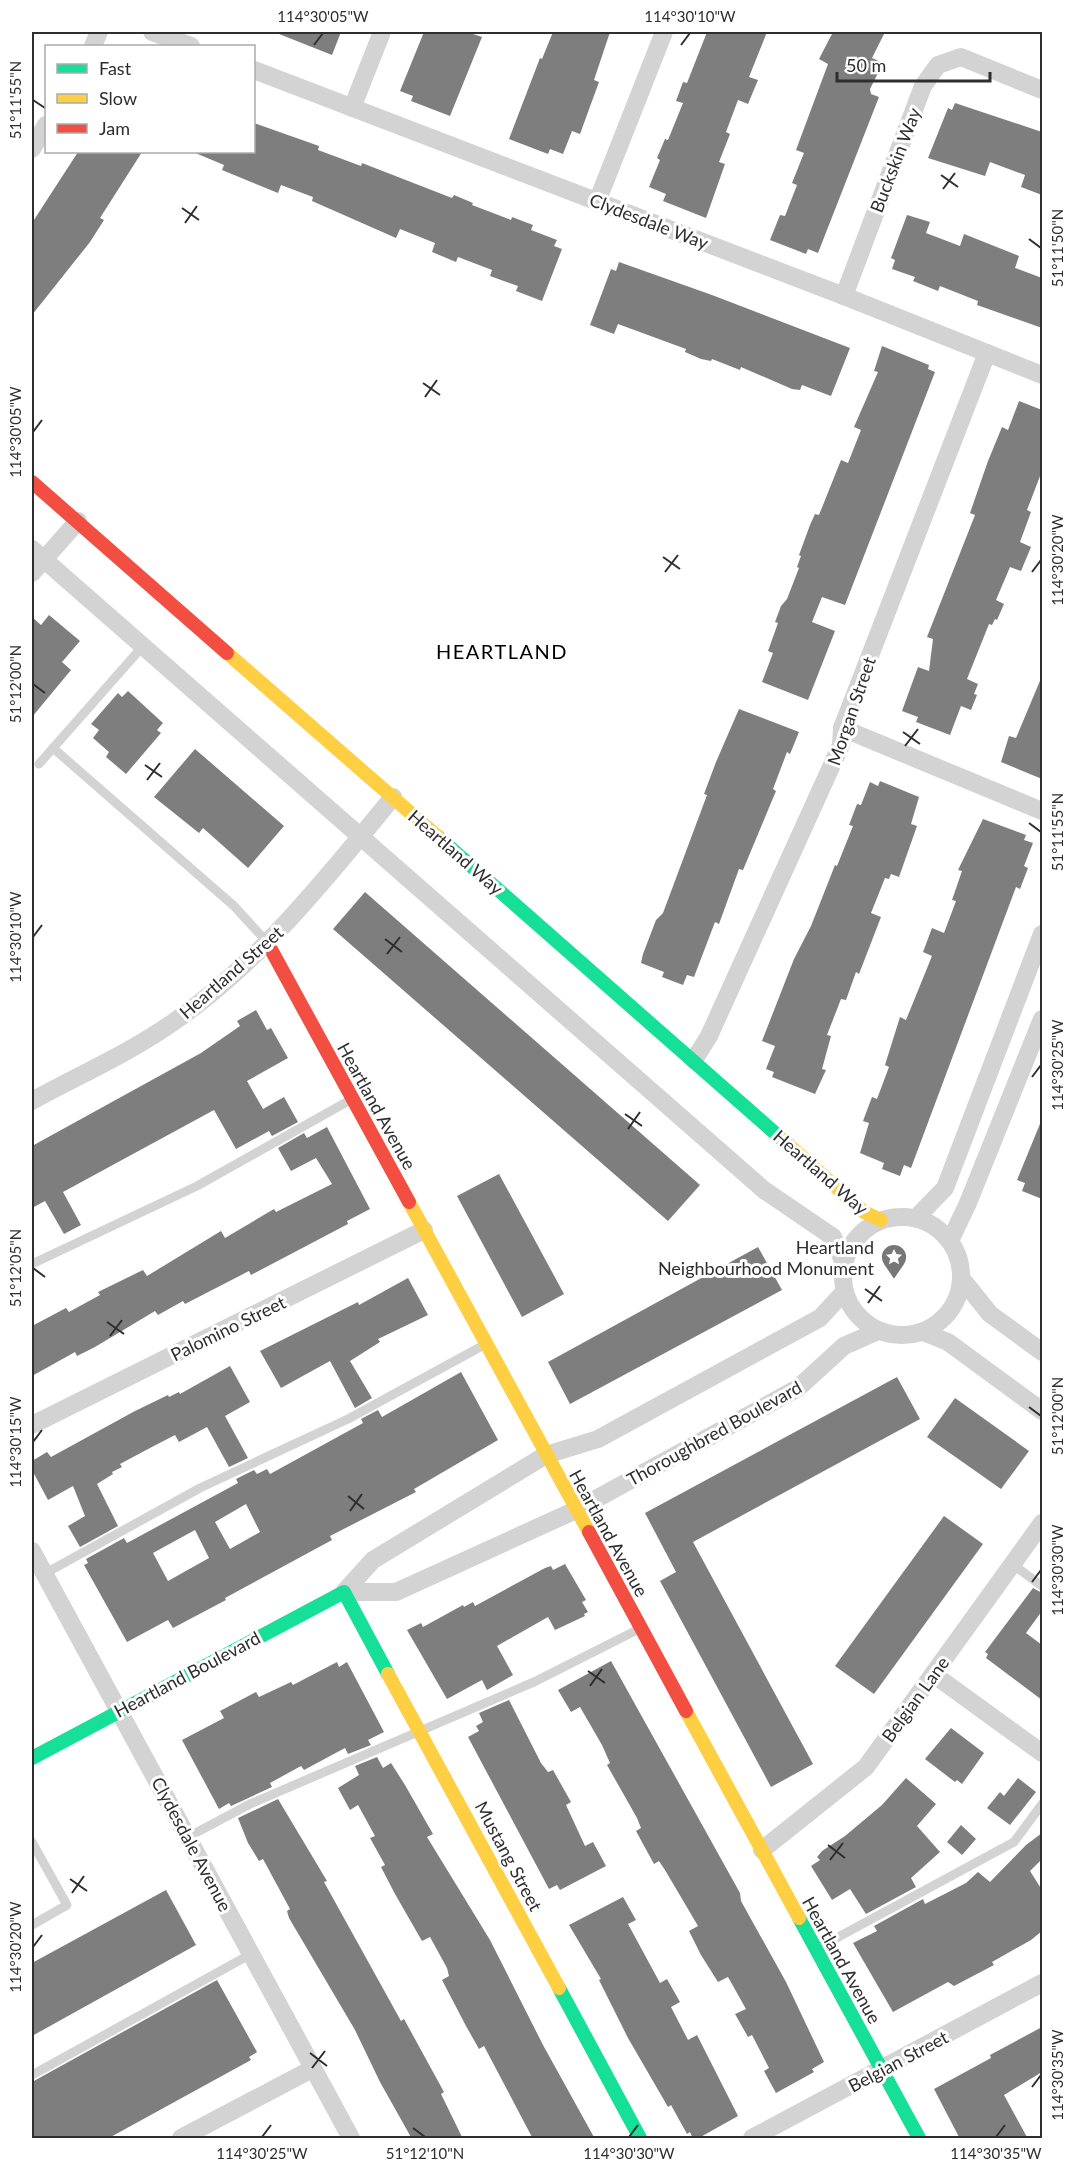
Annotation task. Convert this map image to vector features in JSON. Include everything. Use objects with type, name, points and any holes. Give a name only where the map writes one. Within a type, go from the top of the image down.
[{"type":"street","points":[[152,32],[188,45]]},
{"type":"street","points":[[352,108],[382,32]]},
{"type":"street","points":[[597,202],[664,32]]},
{"type":"street","name":"Buckskin Way","points":[[844,296],[923,86],[938,65],[961,57],[1042,90]]},
{"type":"street","name":"Clydesdale Way","points":[[255,70],[844,296],[1042,375]]},
{"type":"street","points":[[32,149],[45,127]]},
{"type":"street","name":"Morgan Street","points":[[694,1060],[709,1036],[842,745],[842,728],[987,352]]},
{"type":"street","name":"Heartland Way","points":[[32,482],[694,1060],[864,1212],[881,1220]]},
{"type":"street","points":[[78,521],[36,560],[143,646],[764,1190],[813,1221],[833,1237],[843,1261],[844,1292],[851,1308],[863,1322],[878,1331],[908,1336],[923,1332],[938,1323],[950,1311],[958,1295],[961,1278],[960,1265],[950,1241],[929,1223],[916,1218],[898,1216],[881,1220],[864,1229],[851,1243],[843,1261]]},
{"type":"street","points":[[842,728],[1042,811]]},
{"type":"street","name":"Heartland Street","points":[[32,1101],[174,1022],[268,944],[393,797]]},
{"type":"street","points":[[916,1218],[945,1188],[1042,934]]},
{"type":"street","name":"Heartland Avenue","points":[[268,944],[919,2139]]},
{"type":"street","points":[[950,1241],[968,1203],[1042,1019]]},
{"type":"street","name":"Palomino Street","points":[[32,1425],[424,1230]]},
{"type":"street","points":[[961,1278],[990,1314],[1042,1352]]},
{"type":"street","points":[[546,1455],[598,1438],[820,1318],[844,1292]]},
{"type":"street","name":"Thoroughbred Boulevard","points":[[576,1510],[798,1388],[844,1346],[878,1331]]},
{"type":"street","points":[[923,1332],[948,1342],[1042,1411]]},
{"type":"street","name":"Heartland Boulevard","points":[[32,1758],[120,1709],[344,1592],[373,1560],[546,1455]]},
{"type":"street","name":"Heartland Boulevard","points":[[344,1592],[396,1592],[576,1510]]},
{"type":"street","name":"Belgian Lane","points":[[762,1850],[866,1767],[1042,1522]]},
{"type":"street","name":"Clydesdale Avenue","points":[[32,1551],[120,1709],[351,2139]]},
{"type":"street","name":"Mustang Street","points":[[344,1592],[640,2139]]},
{"type":"street","points":[[933,1674],[1042,1753]]},
{"type":"street","name":"Belgian Street","points":[[752,2139],[1042,1983]]},
{"type":"street","points":[[190,2136],[312,2068]]},
{"type":"lane","points":[[39,764],[143,646]]},
{"type":"lane","points":[[53,748],[234,906],[268,944]]},
{"type":"lane","points":[[32,1264],[197,1186],[352,1098]]},
{"type":"lane","points":[[44,1574],[200,1488],[348,1419],[486,1344]]},
{"type":"lane","points":[[1012,1564],[1042,1586]]},
{"type":"lane","points":[[188,1837],[250,1804],[420,1729],[534,1682],[641,1628]]},
{"type":"lane","points":[[815,1949],[1014,1842],[1042,1804]]},
{"type":"lane","points":[[32,1842],[67,1905],[32,1925]]},
{"type":"lane","points":[[32,2075],[251,1954]]},
{"type":"building","points":[[274,32],[341,32],[332,55]]},
{"type":"building","points":[[424,32],[467,32],[482,37],[450,116],[411,101],[413,96],[400,91]]},
{"type":"building","points":[[553,32],[610,32],[594,80],[599,82],[580,134],[572,131],[563,154],[550,149],[548,154],[509,139],[540,58],[542,59]]},
{"type":"building","points":[[707,32],[767,32],[749,77],[758,80],[748,104],[738,100],[726,132],[730,134],[719,162],[725,164],[706,218],[663,201],[666,194],[649,187],[660,160],[657,158],[665,139],[668,140],[683,103],[676,101],[683,82],[687,83]]},
{"type":"building","points":[[833,32],[885,32],[872,58],[883,63],[870,89],[871,94],[879,97],[818,253],[808,249],[806,254],[770,240],[780,215],[785,216],[797,185],[792,183],[804,153],[796,150],[828,64],[819,59]]},
{"type":"building","points":[[955,103],[1042,132],[1042,195],[1021,187],[1025,175],[990,162],[985,176],[928,158],[948,108],[952,110]]},
{"type":"building","points":[[255,123],[319,146],[318,150],[361,166],[362,163],[452,198],[454,195],[473,203],[472,205],[511,220],[512,217],[533,225],[531,230],[557,240],[554,246],[562,249],[542,301],[516,291],[518,286],[490,276],[492,270],[458,257],[456,262],[432,252],[435,243],[400,229],[396,238],[312,201],[313,197],[281,185],[278,193],[222,170],[224,165],[195,153],[255,153]]},
{"type":"building","points":[[77,153],[141,153],[100,218],[104,220],[90,242],[32,315],[32,223]]},
{"type":"building","points":[[907,215],[930,222],[926,233],[960,246],[964,234],[1019,256],[1015,268],[1042,278],[1042,328],[977,305],[978,301],[940,286],[938,291],[913,281],[915,277],[892,269],[895,260],[891,258]]},
{"type":"building","points":[[619,262],[850,348],[831,396],[802,385],[800,390],[792,389],[741,367],[740,370],[712,359],[711,361],[701,359],[685,352],[686,349],[618,324],[614,334],[590,325],[611,269],[616,271]]},
{"type":"building","points":[[882,346],[929,365],[928,369],[935,372],[845,605],[822,597],[812,622],[835,631],[808,700],[762,682],[773,653],[768,651],[778,623],[775,622],[799,568],[797,567],[801,556],[799,555],[810,525],[815,514],[819,515],[841,460],[848,463],[861,430],[854,427],[878,372],[874,371]]},
{"type":"building","points":[[1019,401],[1042,410],[1042,471],[1027,510],[1031,512],[1020,542],[1031,547],[1021,571],[1010,567],[996,600],[1004,604],[997,620],[995,619],[992,625],[989,624],[967,679],[978,684],[974,694],[977,695],[971,710],[961,706],[950,735],[916,722],[918,717],[902,711],[918,667],[929,671],[933,639],[927,637],[975,515],[970,513],[988,461],[1002,427],[1008,430]]},
{"type":"building","points":[[49,615],[80,641],[62,662],[71,670],[32,717],[32,617],[41,625]]},
{"type":"building","points":[[1042,676],[1042,779],[1001,762],[1009,736],[1016,738]]},
{"type":"building","points":[[128,691],[163,723],[157,730],[161,733],[126,774],[106,757],[109,752],[93,738],[99,730],[91,724],[118,693],[122,697]]},
{"type":"building","points":[[739,709],[799,732],[790,754],[787,752],[773,789],[776,791],[743,870],[739,869],[719,924],[715,922],[694,977],[687,975],[683,985],[662,977],[664,972],[641,963],[656,920],[663,913],[707,795],[704,794]]},
{"type":"building","points":[[195,749],[284,826],[248,868],[203,828],[199,833],[154,797]]},
{"type":"building","points":[[880,781],[919,797],[911,824],[917,826],[899,877],[891,874],[889,879],[885,878],[871,913],[881,917],[859,974],[856,972],[846,1000],[841,999],[827,1035],[831,1036],[822,1069],[826,1070],[815,1094],[772,1077],[774,1072],[766,1069],[775,1046],[762,1041],[794,959],[811,926],[835,865],[837,866],[853,826],[849,825],[857,804],[861,805],[870,782],[878,786]]},
{"type":"building","points":[[983,819],[1026,835],[1024,840],[1033,843],[1024,866],[1028,868],[1020,889],[1016,887],[911,1168],[904,1165],[900,1176],[882,1169],[884,1163],[860,1153],[869,1123],[863,1121],[872,1097],[877,1099],[889,1067],[885,1065],[900,1017],[906,1020],[932,956],[923,952],[932,928],[944,933],[956,901],[952,900],[962,871],[958,870]]},
{"type":"building","points":[[365,892],[700,1185],[668,1221],[333,929]]},
{"type":"building","points":[[256,1010],[267,1030],[271,1028],[288,1058],[247,1081],[263,1109],[284,1097],[298,1122],[272,1136],[269,1131],[236,1149],[214,1110],[63,1192],[81,1225],[64,1234],[45,1201],[32,1208],[32,1146],[201,1053],[240,1026],[237,1021]]},
{"type":"building","points":[[1042,1119],[1042,1199],[1022,1191],[1025,1183],[1017,1180]]},
{"type":"building","points":[[327,1127],[370,1209],[347,1221],[348,1224],[251,1275],[249,1271],[185,1304],[183,1301],[158,1315],[155,1311],[95,1347],[77,1356],[75,1352],[32,1376],[32,1326],[66,1308],[69,1312],[100,1295],[98,1292],[143,1270],[147,1276],[221,1231],[225,1238],[274,1209],[276,1212],[332,1184],[316,1158],[291,1171],[278,1148],[304,1133],[307,1138]]},
{"type":"building","points":[[499,1174],[564,1294],[522,1317],[457,1196]]},
{"type":"building","points":[[758,1247],[782,1290],[570,1404],[548,1362]]},
{"type":"building","points":[[408,1278],[428,1315],[378,1339],[380,1342],[350,1361],[372,1398],[355,1408],[330,1361],[281,1388],[260,1351],[358,1302],[359,1305]]},
{"type":"building","points":[[230,1366],[250,1402],[225,1416],[248,1458],[229,1467],[207,1427],[179,1442],[175,1435],[150,1448],[120,1464],[122,1467],[97,1484],[118,1526],[80,1547],[68,1526],[85,1516],[73,1486],[48,1500],[32,1470],[32,1461],[47,1452],[51,1457],[135,1411],[168,1395],[169,1397],[179,1392],[180,1394]]},
{"type":"building","points":[[461,1372],[498,1440],[414,1489],[416,1492],[330,1536],[332,1540],[225,1598],[226,1600],[173,1628],[168,1620],[127,1642],[84,1565],[88,1563],[86,1559],[124,1538],[127,1543],[238,1483],[236,1479],[254,1470],[257,1474],[267,1469],[270,1474],[363,1423],[361,1419],[378,1410],[382,1417]],"holes":[[[246,1504],[260,1532],[230,1549],[215,1522]],[[195,1530],[209,1558],[168,1581],[153,1553]]]},
{"type":"building","points":[[897,1377],[920,1419],[693,1542],[813,1764],[771,1787],[660,1581],[676,1572],[645,1513]]},
{"type":"building","points":[[955,1398],[1029,1451],[1001,1489],[927,1437]]},
{"type":"building","points":[[944,1516],[983,1544],[874,1694],[835,1666]]},
{"type":"building","points":[[565,1564],[586,1600],[582,1602],[588,1612],[584,1614],[585,1616],[555,1630],[548,1617],[497,1646],[513,1675],[487,1690],[482,1680],[447,1699],[407,1630],[421,1623],[423,1627],[463,1605],[464,1607],[473,1602],[475,1606],[545,1568],[551,1566],[553,1570]]},
{"type":"building","points":[[1033,1588],[1042,1593],[1042,1611],[1026,1633],[1042,1645],[1042,1700],[986,1658],[988,1654],[985,1652]]},
{"type":"building","points":[[611,1661],[740,1893],[741,1901],[786,1982],[824,2062],[812,2069],[814,2072],[776,2093],[764,2071],[769,2068],[752,2035],[748,2037],[735,2014],[746,2009],[728,1977],[718,1982],[701,1955],[689,1931],[698,1926],[665,1870],[659,1861],[654,1864],[636,1831],[641,1828],[607,1765],[610,1763],[602,1745],[580,1707],[571,1712],[558,1690]]},
{"type":"building","points":[[337,1662],[339,1667],[347,1662],[384,1732],[368,1740],[371,1745],[348,1754],[345,1748],[304,1770],[301,1766],[270,1783],[272,1787],[231,1806],[229,1803],[219,1809],[182,1740],[224,1718],[220,1711],[256,1692],[259,1697],[291,1682],[293,1685]]},
{"type":"building","points":[[509,1700],[541,1763],[548,1772],[553,1770],[571,1802],[566,1805],[585,1846],[593,1842],[606,1866],[560,1890],[557,1885],[549,1889],[468,1737],[479,1731],[476,1726],[483,1722],[479,1713]]},
{"type":"building","points":[[951,1728],[984,1753],[962,1784],[957,1780],[955,1782],[925,1759]]},
{"type":"building","points":[[377,1757],[383,1768],[391,1763],[433,1834],[427,1837],[490,1940],[543,2045],[595,2139],[533,2139],[484,2046],[479,2049],[442,1980],[449,1976],[447,1968],[430,1937],[422,1941],[395,1894],[381,1867],[385,1865],[370,1838],[375,1836],[358,1805],[350,1810],[338,1788],[359,1775],[355,1766]]},
{"type":"building","points":[[906,1778],[936,1804],[917,1826],[940,1852],[911,1878],[916,1887],[866,1914],[850,1889],[832,1900],[811,1866],[820,1860],[817,1857],[822,1851],[845,1836],[882,1805]]},
{"type":"building","points":[[1018,1778],[1036,1792],[1010,1825],[987,1808],[1000,1792],[1004,1796]]},
{"type":"building","points":[[278,1799],[327,1881],[324,1882],[401,2021],[404,2019],[444,2092],[441,2094],[463,2139],[412,2139],[380,2082],[355,2030],[289,1918],[287,1911],[290,1909],[263,1859],[259,1861],[248,1843],[238,1818]]},
{"type":"building","points":[[961,1825],[976,1839],[962,1855],[947,1842]]},
{"type":"building","points":[[1042,1833],[1042,1859],[1030,1871],[1042,1890],[1042,1931],[1031,1940],[992,1962],[994,1965],[954,1986],[948,1982],[893,2012],[853,1943],[877,1931],[874,1926],[923,1899],[925,1904],[966,1883],[978,1872],[990,1882],[1026,1845]]},
{"type":"building","points":[[166,1890],[196,1945],[32,2036],[32,1963]]},
{"type":"building","points":[[623,1897],[636,1920],[628,1924],[660,1983],[667,1979],[680,2002],[671,2007],[688,2040],[697,2035],[738,2116],[697,2139],[693,2139],[690,2132],[687,2134],[671,2105],[668,2107],[628,2038],[599,1980],[601,1979],[569,1925]]},
{"type":"building","points":[[217,1980],[257,2052],[249,2057],[251,2060],[107,2139],[32,2139],[32,2082]]},
{"type":"building","points":[[1042,2027],[1042,2072],[1004,2095],[1028,2139],[960,2139],[934,2089]]},
{"type":"traffic: fast","points":[[437,836],[784,1141]]},
{"type":"traffic: fast","points":[[32,1758],[344,1592],[388,1674]]},
{"type":"traffic: fast","points":[[799,1918],[919,2138]]},
{"type":"traffic: fast","points":[[559,1988],[640,2138]]},
{"type":"traffic: slow","points":[[227,653],[437,836]]},
{"type":"traffic: slow","points":[[784,1141],[864,1212],[881,1220]]},
{"type":"traffic: slow","points":[[409,1202],[589,1532]]},
{"type":"traffic: slow","points":[[388,1674],[559,1988]]},
{"type":"traffic: slow","points":[[686,1711],[799,1918]]},
{"type":"traffic: jam","points":[[32,482],[227,653]]},
{"type":"traffic: jam","points":[[268,944],[409,1202]]},
{"type":"traffic: jam","points":[[589,1532],[686,1711]]},
{"type":"place","name":"Heartland Neighbourhood Monument","points":[[894,1280]]},
{"type":"district","name":"HEARTLAND","points":[[502,651]]}]
